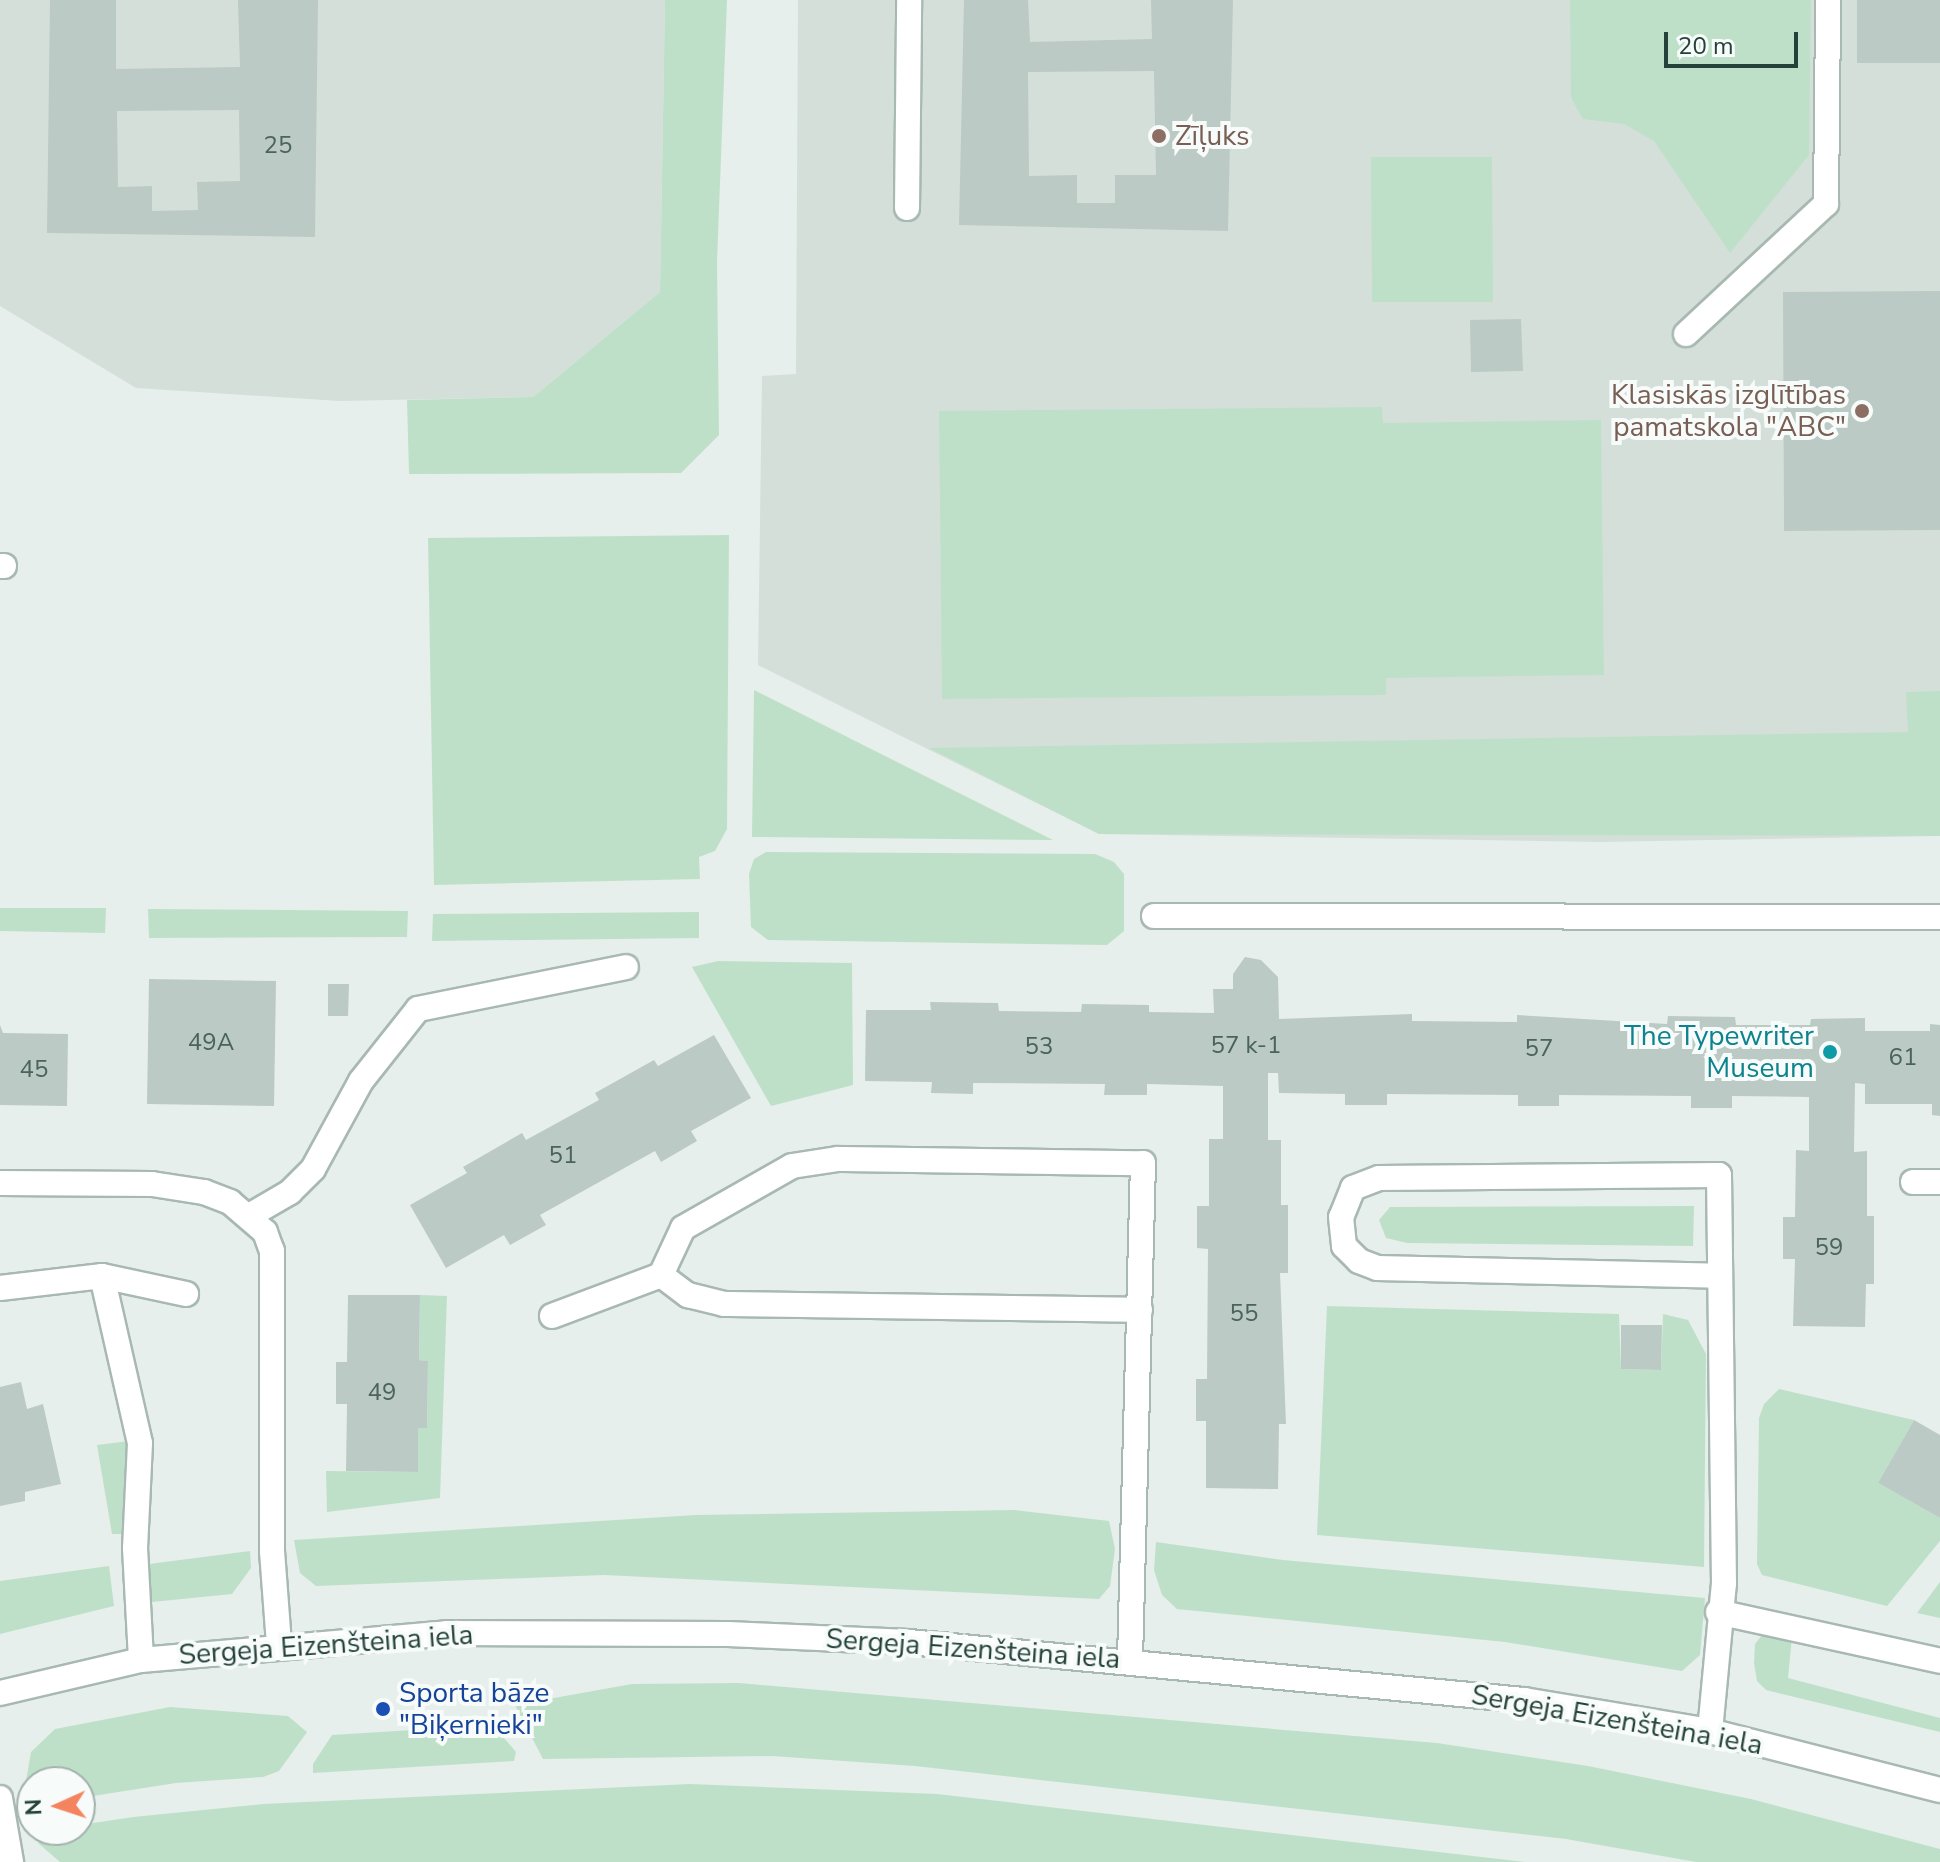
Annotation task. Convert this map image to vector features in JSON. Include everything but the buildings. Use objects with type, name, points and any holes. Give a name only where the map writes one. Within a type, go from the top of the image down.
[{"type":"street","points":[[907,208],[909,0]]},
{"type":"street","points":[[1686,334],[1826,204],[1828,0]]},
{"type":"street","points":[[1154,916],[1940,917]]},
{"type":"street","points":[[249,1216],[290,1192],[313,1169],[361,1081],[418,1009],[626,967]]},
{"type":"street","points":[[552,1316],[661,1275],[683,1228],[770,1176],[804,1163],[838,1159],[1143,1163],[1130,1661]]},
{"type":"street","points":[[1710,1731],[1718,1612],[1724,1584],[1719,1175],[1379,1178],[1353,1188],[1341,1217],[1344,1246],[1359,1261],[1377,1268],[1719,1276]]},
{"type":"street","points":[[1913,1182],[1940,1182]]},
{"type":"street","points":[[0,1183],[152,1184],[204,1192],[249,1216],[265,1232],[272,1251],[271,1532],[279,1645]]},
{"type":"street","points":[[661,1275],[688,1295],[724,1304],[1140,1310]]},
{"type":"street","points":[[0,1288],[102,1276],[186,1294]]},
{"type":"street","points":[[102,1276],[140,1443],[135,1548],[141,1660]]},
{"type":"street","points":[[1718,1612],[1940,1661]]},
{"type":"street","name":"Sergeja Eizenšteina iela","points":[[0,1693],[141,1660],[279,1645],[447,1633],[603,1631],[909,1642],[1524,1700],[1710,1731],[1940,1790]]},
{"type":"street","points":[[0,1798],[11,1862]]},
{"type":"shaded area","points":[[0,0],[665,0],[660,292],[533,397],[340,401],[136,388],[0,306]]},
{"type":"shaded area","points":[[798,0],[1940,0],[1940,836],[1601,842],[1099,834],[758,665],[762,376],[796,374]]},
{"type":"green space","points":[[665,0],[727,0],[717,262],[719,435],[681,473],[409,474],[407,400],[533,397],[660,292]]},
{"type":"green space","points":[[1570,0],[1811,0],[1809,155],[1730,253],[1654,141],[1624,124],[1583,119],[1571,98]]},
{"type":"green space","points":[[1371,157],[1492,157],[1493,302],[1372,302]]},
{"type":"green space","points":[[1382,407],[1383,423],[1601,420],[1604,675],[1386,678],[1386,695],[942,699],[939,411]]},
{"type":"green space","points":[[729,535],[727,829],[715,851],[699,857],[700,879],[434,885],[428,538]]},
{"type":"green space","points":[[754,690],[905,766],[1053,840],[752,837]]},
{"type":"green space","points":[[1940,691],[1940,836],[1099,834],[929,748],[1908,732],[1906,692]]},
{"type":"green space","points":[[766,852],[1095,854],[1114,862],[1124,874],[1124,931],[1107,945],[768,940],[751,927],[749,874],[754,859]]},
{"type":"green space","points":[[0,908],[106,908],[105,933],[0,931]]},
{"type":"green space","points":[[148,909],[408,911],[407,937],[149,938]]},
{"type":"green space","points":[[699,912],[699,938],[432,941],[433,914]]},
{"type":"green space","points":[[718,961],[852,963],[853,1085],[771,1106],[692,967]]},
{"type":"green space","points":[[1694,1206],[1693,1246],[1407,1243],[1386,1238],[1379,1220],[1390,1207]]},
{"type":"green space","points":[[420,1295],[447,1296],[440,1498],[327,1512],[326,1471],[418,1472],[418,1428],[427,1428],[428,1361],[419,1360]]},
{"type":"green space","points":[[1327,1306],[1619,1314],[1621,1369],[1661,1370],[1663,1314],[1688,1320],[1706,1354],[1704,1567],[1317,1535]]},
{"type":"green space","points":[[1779,1389],[1914,1420],[1878,1483],[1940,1518],[1940,1541],[1887,1606],[1762,1575],[1757,1564],[1759,1418],[1764,1404]]},
{"type":"green space","points":[[129,1441],[124,1534],[112,1534],[97,1445]]},
{"type":"green space","points":[[1014,1510],[1109,1521],[1115,1549],[1110,1586],[1099,1599],[604,1575],[316,1586],[300,1573],[294,1540],[696,1515]]},
{"type":"green space","points":[[1156,1542],[1283,1560],[1705,1598],[1700,1655],[1682,1671],[1505,1642],[1177,1609],[1162,1595],[1154,1570]]},
{"type":"green space","points":[[250,1551],[251,1568],[232,1594],[152,1602],[149,1564]]},
{"type":"green space","points":[[109,1566],[114,1606],[0,1634],[0,1581]]},
{"type":"green space","points":[[1940,1582],[1940,1618],[1917,1613]]},
{"type":"green space","points":[[1765,1631],[1792,1637],[1788,1678],[1940,1718],[1940,1732],[1766,1690],[1757,1681],[1754,1663],[1755,1644]]},
{"type":"green space","points":[[739,1683],[1437,1743],[1588,1766],[1751,1799],[1940,1849],[1940,1862],[1696,1862],[1566,1839],[915,1766],[772,1756],[543,1759],[515,1705],[632,1684]]},
{"type":"green space","points":[[170,1707],[288,1716],[307,1732],[279,1771],[263,1777],[176,1783],[96,1796],[96,1766],[29,1766],[31,1752],[55,1729]]},
{"type":"green space","points":[[493,1725],[516,1752],[514,1761],[313,1773],[313,1764],[332,1735]]},
{"type":"green space","points":[[690,1784],[937,1794],[1525,1862],[60,1862],[41,1846],[96,1846],[96,1823],[263,1804]]},
{"type":"place","name":"Zīļuks","points":[[1159,136]]},
{"type":"place","name":"Klasiskās izglītības pamatskola \"ABC\"","points":[[1862,411]]},
{"type":"place","name":"The Typewriter Museum","points":[[1830,1052]]},
{"type":"place","name":"Sporta bāze \"Biķernieki\"","points":[[383,1709]]}]
